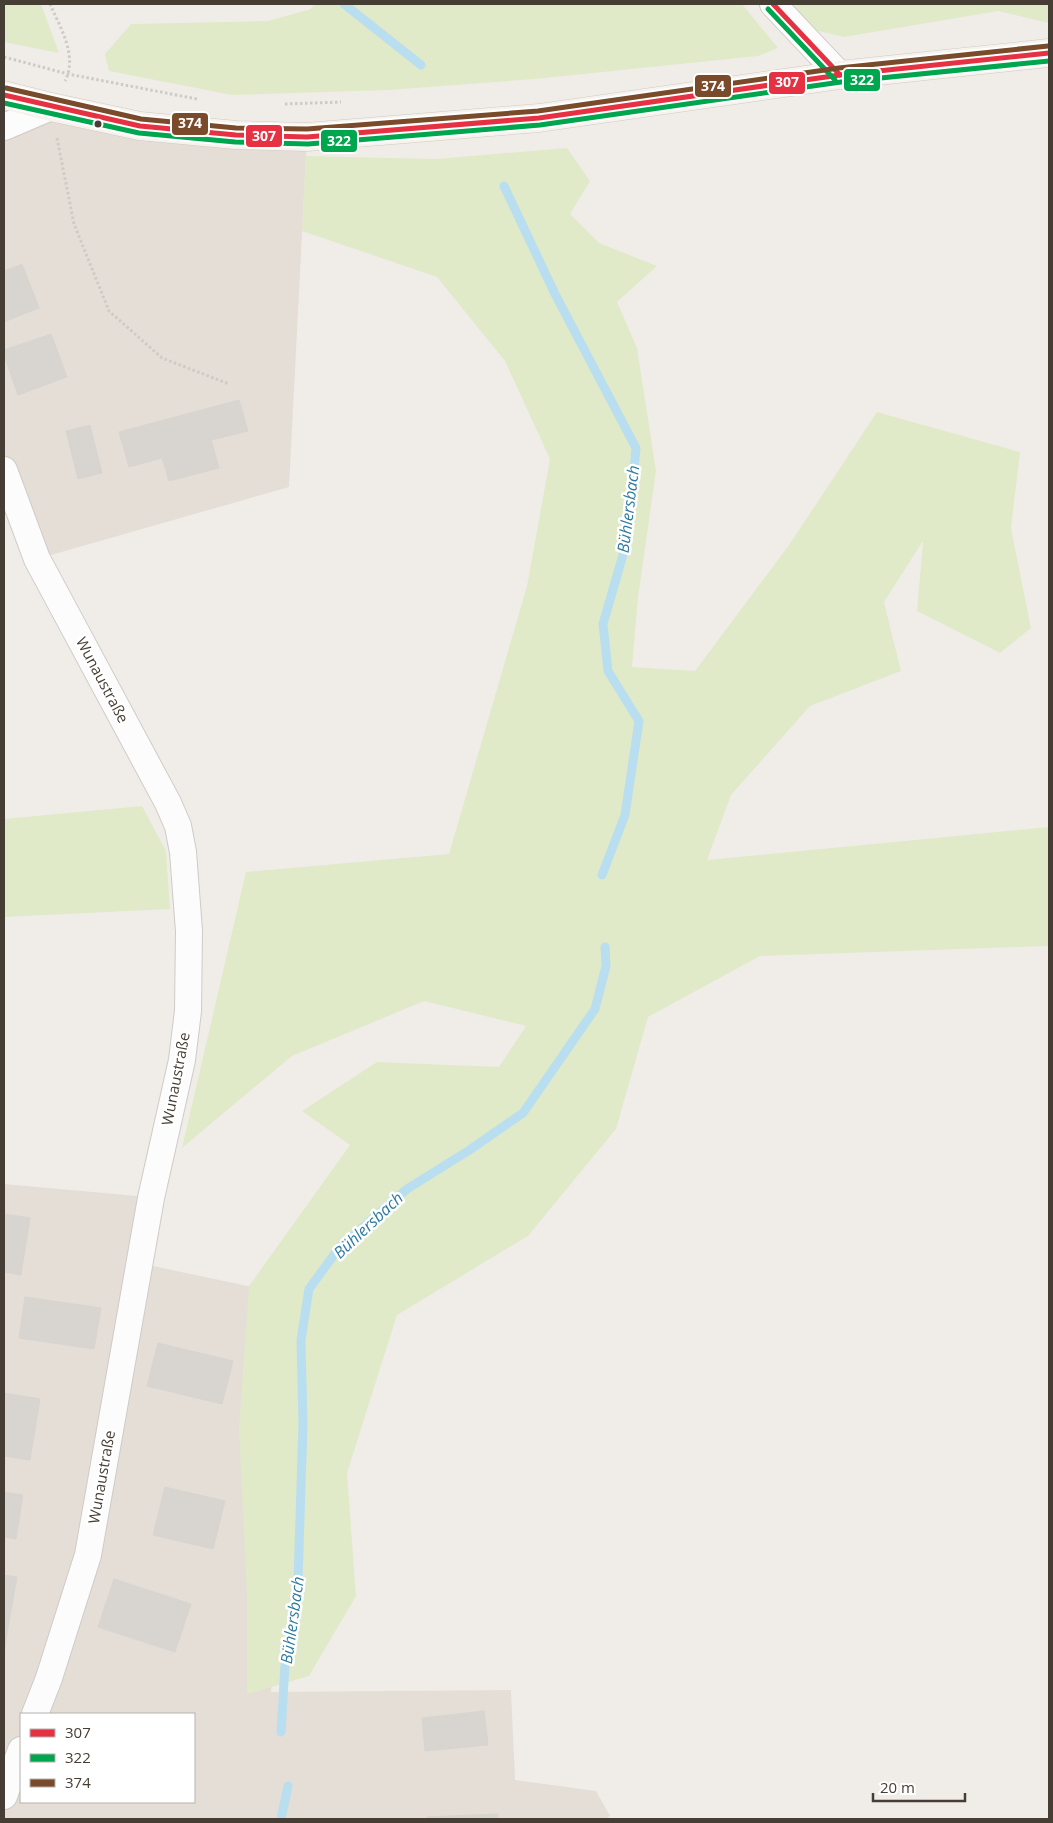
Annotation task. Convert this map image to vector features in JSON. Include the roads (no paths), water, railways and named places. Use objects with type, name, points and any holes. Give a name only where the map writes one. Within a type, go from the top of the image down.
[{"type":"main road","points":[[4,95],[50,108],[140,126],[236,135],[307,137],[539,118],[840,76],[1049,53]]},
{"type":"street","points":[[773,4],[840,76]]},
{"type":"street","points":[[4,127],[50,108]]},
{"type":"street","name":"Wunaustraße","points":[[4,470],[37,559],[168,803],[178,826],[183,852],[189,939],[188,1011],[182,1060],[151,1198],[88,1555],[35,1713]]},
{"type":"street","points":[[4,1796],[20,1753]]},
{"type":"waterway","name":"Bühlersbach","points":[[344,4],[421,65]]},
{"type":"waterway","name":"Bühlersbach","points":[[504,186],[555,294],[636,448],[627,541],[603,624],[608,671],[639,721],[625,815],[602,875]]},
{"type":"waterway","name":"Bühlersbach","points":[[281,1732],[285,1665],[298,1581],[303,1424],[301,1340],[309,1289],[339,1248],[407,1189],[468,1151],[523,1113],[595,1009],[606,966],[605,947]]},
{"type":"waterway","name":"Bühlersbach","points":[[281,1819],[288,1786]]}]
